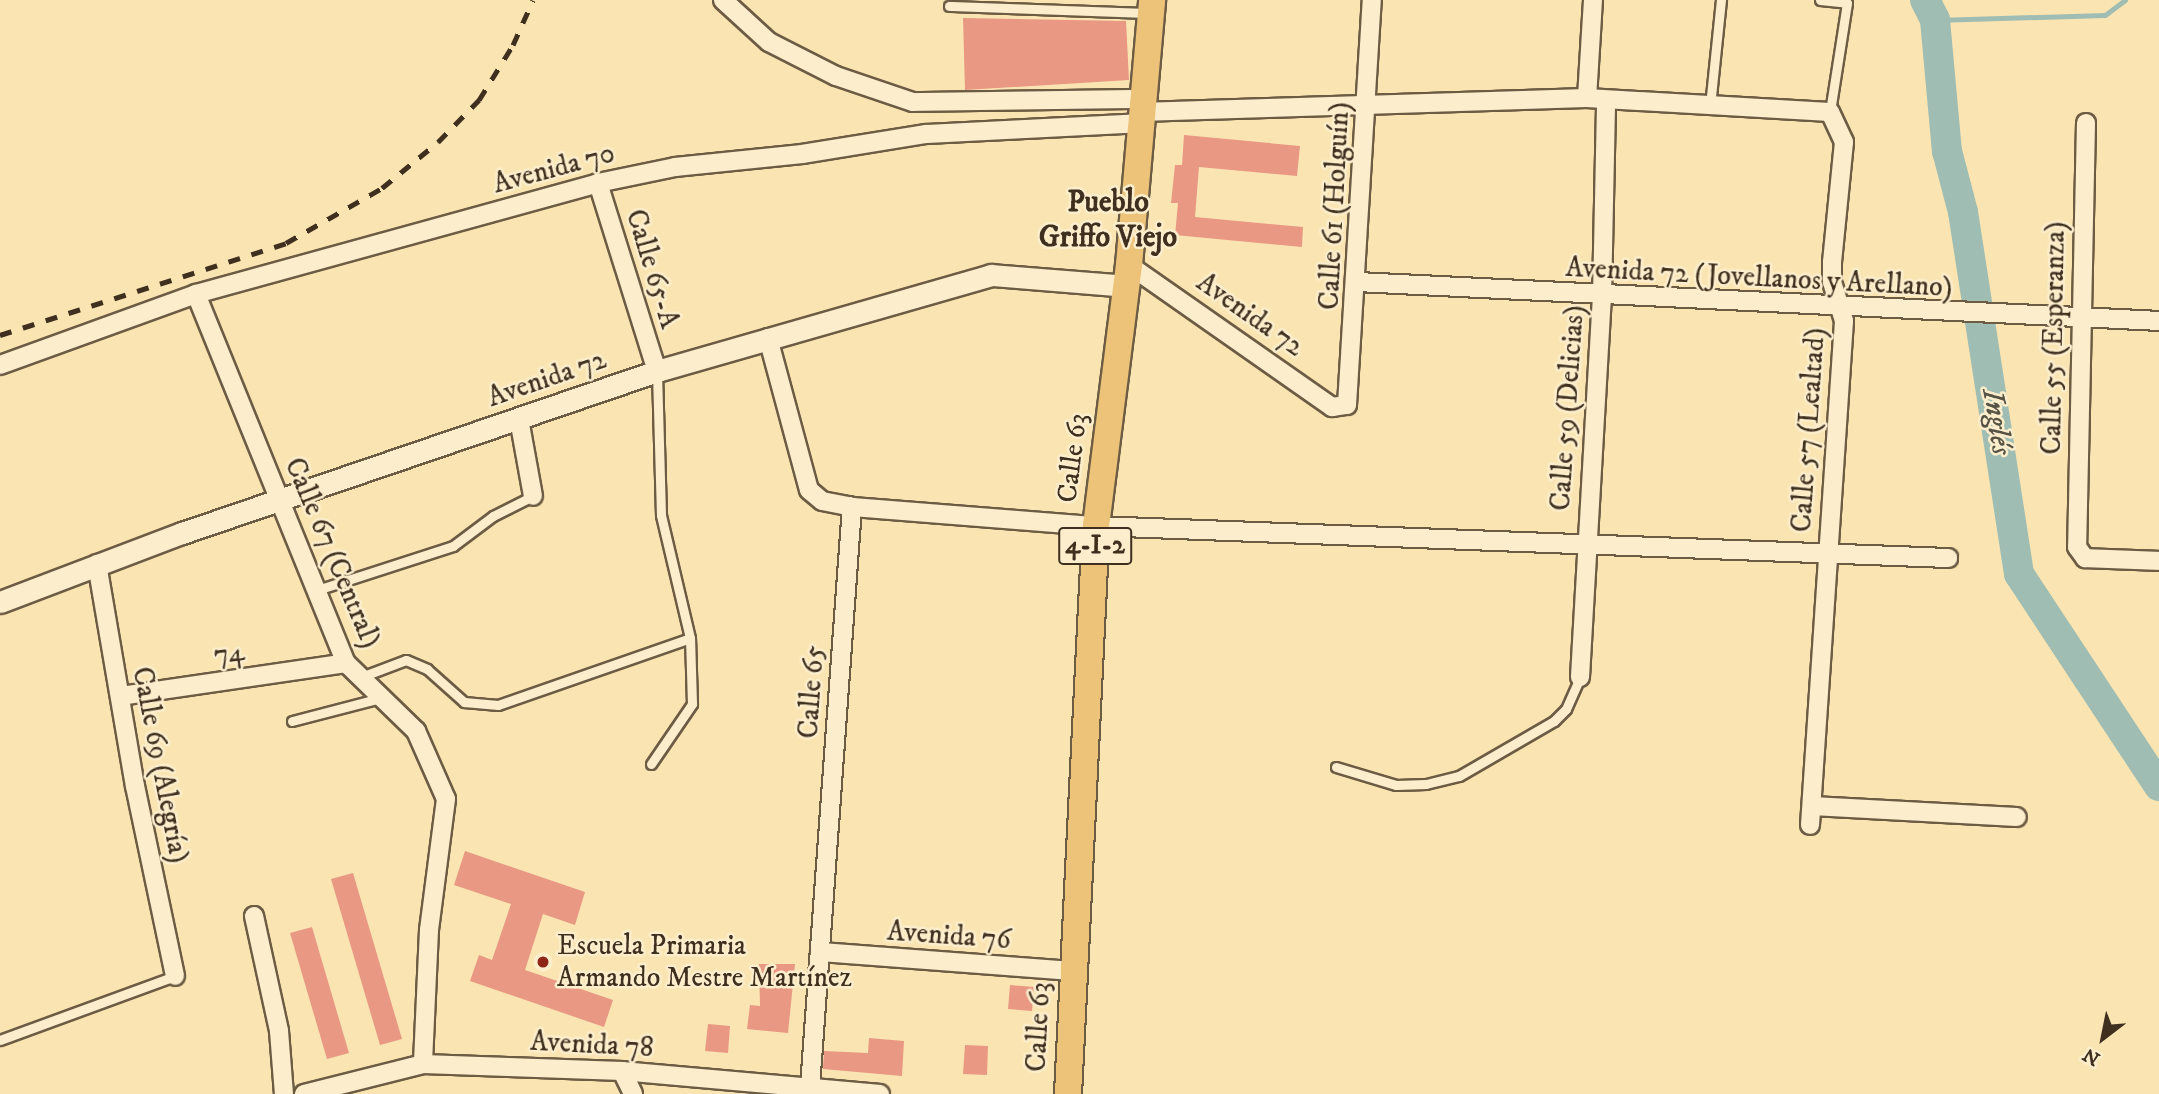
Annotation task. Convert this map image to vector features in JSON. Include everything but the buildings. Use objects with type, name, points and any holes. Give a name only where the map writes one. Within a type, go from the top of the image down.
[{"type":"main road","name":"Calle 63","points":[[1068,1094],[1096,526],[1128,275],[1151,6]]},
{"type":"street","points":[[723,0],[769,42],[835,76],[913,102],[1141,111],[1587,98],[1830,112]]},
{"type":"street","name":"Calle 61 (Holguín)","points":[[1340,408],[1350,400],[1372,0]]},
{"type":"street","points":[[1587,98],[1593,0]]},
{"type":"street","name":"Calle 59 (Delicias)","points":[[1580,677],[1585,543],[1602,297],[1606,100]]},
{"type":"street","name":"Avenida 70","points":[[0,365],[196,294],[598,183],[675,167],[802,154],[926,134],[1141,111]]},
{"type":"street","name":"Calle 57 (Lealtad)","points":[[1810,825],[1842,306],[1832,282],[1832,261],[1844,142],[1830,112]]},
{"type":"street","name":"Calle 55 (Esperanza)","points":[[2086,123],[2080,317],[2079,554],[2159,561]]},
{"type":"street","name":"Calle 65-A","points":[[598,183],[657,371]]},
{"type":"street","name":"Avenida 72","points":[[0,602],[97,564],[657,371],[992,275],[1128,275],[1340,408]]},
{"type":"street","name":"Avenida 72 (Jovellanos y Arellano)","points":[[1357,282],[1602,297],[2159,321]]},
{"type":"street","name":"Calle 67 (Central)","points":[[196,294],[346,663],[416,731],[446,799],[429,930],[424,1064]]},
{"type":"street","points":[[768,338],[809,491],[822,501],[852,507],[1096,526],[1948,558]]},
{"type":"street","points":[[519,419],[533,496]]},
{"type":"street","name":"Calle 65","points":[[810,1087],[852,507]]},
{"type":"street","name":"Calle 69 (Alegría)","points":[[97,564],[175,976]]},
{"type":"street","name":"74","points":[[120,696],[346,663]]},
{"type":"street","points":[[1812,806],[2017,817]]},
{"type":"street","points":[[254,916],[279,1031],[284,1094]]},
{"type":"street","name":"Avenida 76","points":[[820,952],[1073,971]]},
{"type":"street","name":"Avenida 78","points":[[304,1094],[424,1064],[622,1071],[880,1094]]},
{"type":"street","points":[[622,1071],[633,1094]]},
{"type":"lane","points":[[1710,106],[1721,0]]},
{"type":"lane","points":[[1820,0],[1847,3],[1830,112]]},
{"type":"lane","points":[[949,6],[1151,6]]},
{"type":"lane","points":[[651,764],[692,704],[690,638],[661,515],[657,371]]},
{"type":"lane","points":[[317,590],[453,546],[494,516],[533,496]]},
{"type":"lane","points":[[361,677],[406,660],[427,669],[464,702],[498,705],[690,638]]},
{"type":"lane","points":[[1336,767],[1396,785],[1426,784],[1459,776],[1554,721],[1566,709],[1580,677]]},
{"type":"lane","points":[[292,721],[380,698]]},
{"type":"lane","points":[[0,1040],[175,976]]},
{"type":"waterway","name":"Inglés","points":[[1925,0],[1935,20],[1947,151],[1963,212],[2019,574],[2159,786]]},
{"type":"waterway","name":"Inglés","points":[[1935,20],[2105,15],[2125,0]]},
{"type":"railway","points":[[0,335],[286,243],[382,188],[438,142],[479,100],[513,45],[533,0]]},
{"type":"place","name":"Escuela Primaria Armando Mestre Martínez","points":[[543,962]]},
{"type":"district","name":"Pueblo Griffo Viejo","points":[[1108,220]]}]
